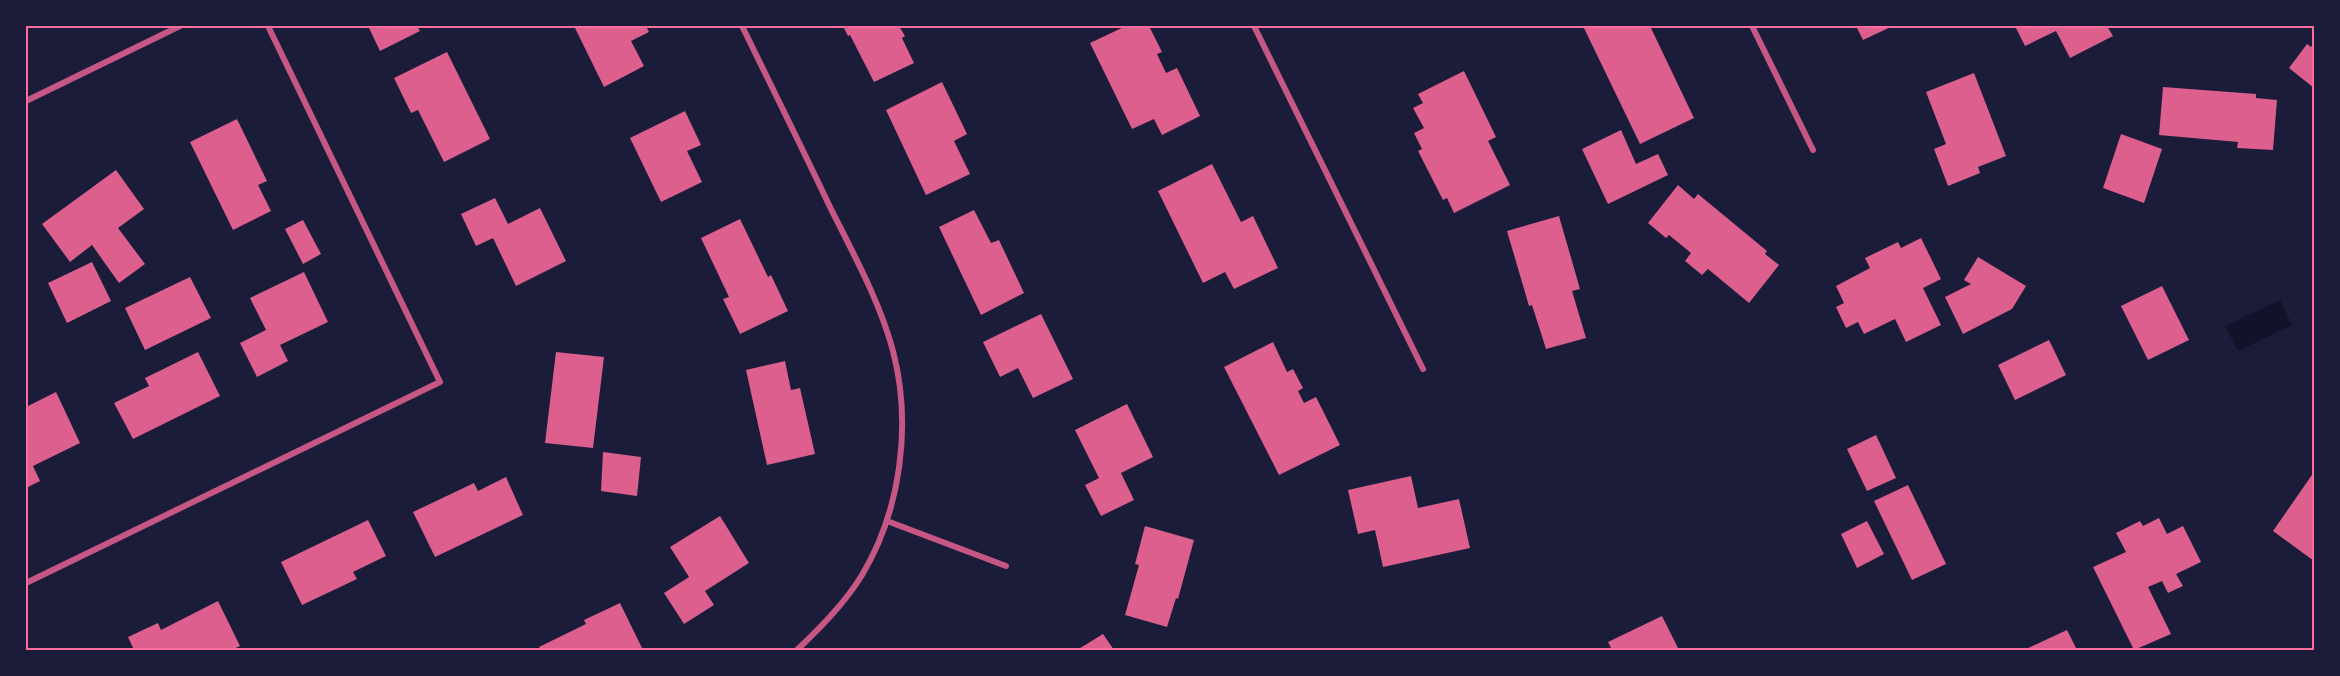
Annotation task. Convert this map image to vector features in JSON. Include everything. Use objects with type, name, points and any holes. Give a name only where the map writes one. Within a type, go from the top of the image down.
[{"type":"street","points":[[26,101],[180,26]]},
{"type":"street","points":[[26,583],[440,381],[268,26]]},
{"type":"street","points":[[742,26],[872,293],[893,351],[902,407],[899,466],[887,521],[862,575],[827,621],[797,651]]},
{"type":"street","points":[[1254,26],[1423,369]]},
{"type":"street","points":[[1752,26],[1813,150]]},
{"type":"street","points":[[887,521],[1006,566]]},
{"type":"shaded area","points":[[2280,300],[2292,325],[2238,351],[2225,326]]},
{"type":"building","points":[[368,26],[417,26],[420,31],[380,51]]},
{"type":"building","points":[[580,26],[646,26],[649,32],[631,41],[644,66],[604,87],[575,28]]},
{"type":"building","points":[[843,26],[899,26],[905,36],[902,38],[914,63],[874,82]]},
{"type":"building","points":[[1126,26],[1149,26],[1162,52],[1157,54],[1166,73],[1177,68],[1200,116],[1162,135],[1154,119],[1132,129],[1090,43]]},
{"type":"building","points":[[1583,26],[1650,26],[1694,118],[1640,144]]},
{"type":"building","points":[[1856,26],[1893,26],[1863,40]]},
{"type":"building","points":[[2015,26],[2107,26],[2113,36],[2070,58],[2056,31],[2025,46]]},
{"type":"building","points":[[2314,42],[2314,88],[2289,68],[2307,44],[2311,47]]},
{"type":"building","points":[[447,52],[490,139],[444,162],[418,110],[411,113],[394,78]]},
{"type":"building","points":[[1464,71],[1496,137],[1488,141],[1510,185],[1454,213],[1447,198],[1443,200],[1418,151],[1422,149],[1414,133],[1424,128],[1413,108],[1423,103],[1418,94]]},
{"type":"building","points":[[1974,73],[2006,156],[1978,167],[1980,173],[1948,186],[1934,149],[1946,144],[1926,92]]},
{"type":"building","points":[[942,82],[967,134],[954,141],[970,174],[926,195],[886,110]]},
{"type":"building","points":[[2163,87],[2256,94],[2256,98],[2277,100],[2273,150],[2237,148],[2238,142],[2159,135]]},
{"type":"building","points":[[685,111],[701,145],[687,151],[702,182],[661,202],[630,138]]},
{"type":"building","points":[[237,119],[267,181],[258,185],[271,211],[233,230],[190,142]]},
{"type":"building","points":[[1621,130],[1636,164],[1658,154],[1668,175],[1608,204],[1582,149]]},
{"type":"building","points":[[2121,134],[2162,149],[2144,203],[2103,188]]},
{"type":"building","points":[[1212,164],[1241,222],[1253,216],[1278,268],[1234,289],[1225,272],[1203,283],[1158,191]]},
{"type":"building","points":[[116,170],[144,209],[118,228],[145,264],[119,283],[92,245],[70,262],[42,224]]},
{"type":"building","points":[[1678,185],[1694,199],[1698,194],[1767,251],[1765,254],[1779,265],[1749,303],[1708,269],[1702,275],[1685,261],[1691,253],[1669,235],[1666,238],[1648,223]]},
{"type":"building","points":[[495,198],[508,224],[540,208],[566,261],[516,286],[493,238],[476,246],[461,214]]},
{"type":"building","points":[[974,210],[991,243],[999,240],[1024,293],[981,315],[939,227]]},
{"type":"building","points":[[1559,216],[1580,289],[1572,291],[1586,338],[1546,349],[1532,305],[1529,306],[1507,231]]},
{"type":"building","points":[[740,219],[768,277],[771,275],[788,311],[740,334],[723,299],[729,297],[701,238]]},
{"type":"building","points":[[303,220],[321,254],[303,264],[285,229]]},
{"type":"building","points":[[1921,238],[1941,279],[1923,288],[1941,325],[1906,342],[1895,319],[1864,334],[1858,322],[1846,328],[1836,307],[1844,303],[1836,286],[1870,268],[1865,258],[1898,242],[1901,248]]},
{"type":"building","points":[[1978,257],[2026,286],[2012,309],[1963,334],[1945,297],[1971,284],[1964,280]]},
{"type":"building","points":[[92,262],[111,301],[67,323],[48,283]]},
{"type":"building","points":[[304,272],[328,322],[280,345],[288,361],[257,377],[240,343],[266,330],[250,298]]},
{"type":"building","points":[[190,277],[211,318],[145,350],[125,308]]},
{"type":"building","points":[[2162,286],[2189,340],[2148,360],[2121,306]]},
{"type":"building","points":[[1041,314],[1073,379],[1033,398],[1018,368],[1000,377],[983,342]]},
{"type":"building","points":[[2049,340],[2066,375],[2015,400],[1998,365]]},
{"type":"building","points":[[1273,342],[1287,372],[1293,369],[1303,388],[1298,391],[1304,403],[1316,397],[1340,445],[1279,475],[1224,367]]},
{"type":"building","points":[[198,352],[220,396],[133,439],[114,403],[149,386],[145,378]]},
{"type":"building","points":[[556,352],[604,357],[593,448],[545,443]]},
{"type":"building","points":[[785,361],[791,390],[800,388],[815,454],[767,465],[746,370]]},
{"type":"building","points":[[56,392],[80,443],[33,466],[40,481],[26,488],[26,407]]},
{"type":"building","points":[[1127,404],[1153,457],[1121,473],[1134,500],[1101,516],[1085,485],[1099,478],[1075,430]]},
{"type":"building","points":[[1876,435],[1896,478],[1867,491],[1847,449]]},
{"type":"building","points":[[603,452],[641,457],[637,496],[601,491]]},
{"type":"building","points":[[2314,472],[2314,561],[2273,531]]},
{"type":"building","points":[[1411,476],[1418,508],[1459,499],[1470,548],[1383,567],[1375,530],[1358,534],[1348,490]]},
{"type":"building","points":[[506,477],[523,515],[435,557],[413,512],[474,483],[478,491]]},
{"type":"building","points":[[1908,485],[1946,564],[1912,580],[1874,501]]},
{"type":"building","points":[[720,516],[749,563],[705,591],[714,605],[684,624],[664,593],[689,577],[670,547]]},
{"type":"building","points":[[2159,518],[2167,534],[2183,526],[2201,562],[2176,574],[2183,586],[2168,593],[2162,581],[2148,587],[2171,634],[2134,650],[2093,567],[2126,552],[2116,533],[2140,521],[2143,526]]},
{"type":"building","points":[[368,520],[386,556],[353,572],[357,579],[302,605],[281,562]]},
{"type":"building","points":[[1867,521],[1884,554],[1857,568],[1841,534]]},
{"type":"building","points":[[1145,526],[1194,540],[1178,599],[1176,598],[1167,627],[1125,615],[1139,565],[1135,564]]},
{"type":"building","points":[[218,601],[240,646],[231,650],[134,650],[128,637],[158,623],[161,630]]},
{"type":"building","points":[[620,603],[642,648],[637,650],[541,650],[539,647],[586,624],[584,620]]},
{"type":"building","points":[[1662,616],[1679,650],[1612,650],[1608,642]]},
{"type":"building","points":[[2067,630],[2077,650],[2024,650]]},
{"type":"building","points":[[1103,634],[1114,650],[1077,650]]}]
